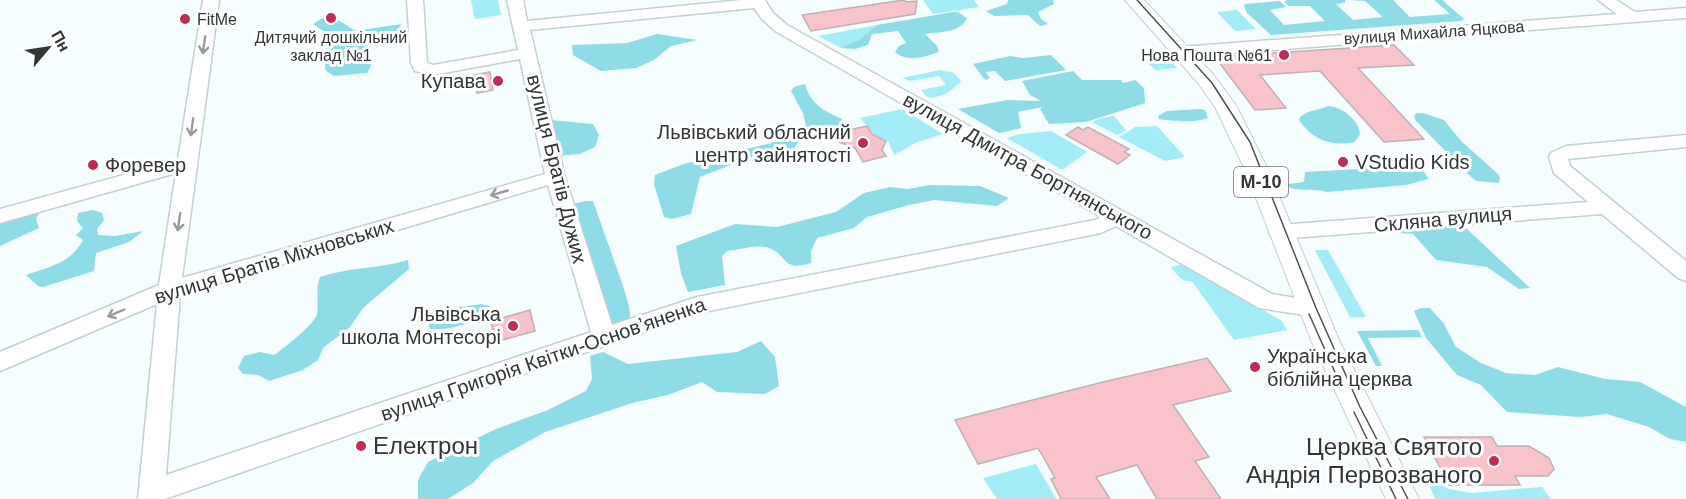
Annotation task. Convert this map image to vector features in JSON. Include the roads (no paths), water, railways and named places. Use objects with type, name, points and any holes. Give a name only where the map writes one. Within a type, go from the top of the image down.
[{"type":"main road","name":"М-10","points":[[1134,0],[1208,82],[1225,106],[1252,157],[1311,308],[1360,417],[1403,499]]},
{"type":"street","points":[[151,496],[170,290],[211,0]]},
{"type":"street","points":[[415,0],[418,63],[421,67],[433,70],[528,53]]},
{"type":"street","name":"вулиця Братів Дужих","points":[[515,0],[555,177],[604,338]]},
{"type":"street","points":[[1606,0],[1632,17]]},
{"type":"street","points":[[522,26],[758,1]]},
{"type":"street","name":"вулиця Дмитра Бортнянського","points":[[758,1],[767,16],[781,28],[1267,302],[1311,308]]},
{"type":"street","name":"вулиця Михайла Яцкова","points":[[1181,52],[1686,13]]},
{"type":"street","points":[[1686,141],[1566,152],[1558,157],[1561,169],[1686,273]]},
{"type":"street","points":[[0,216],[187,164]]},
{"type":"street","name":"вулиця Братів Міхновських","points":[[0,362],[170,290],[555,177]]},
{"type":"street","name":"Скляна вулиця","points":[[1280,232],[1607,207]]},
{"type":"street","name":"вулиця Григорія Квітки-Основʼяненка","points":[[151,496],[697,305],[1101,226],[1118,216]]},
{"type":"tram line","points":[[1137,0],[1212,83],[1250,142],[1316,308],[1360,407],[1408,499]]},
{"type":"tram line","points":[[1309,314],[1342,388]]},
{"type":"tram line","points":[[1354,412],[1396,499]]},
{"type":"place","name":"Дитячий дошкільний заклад №1","points":[[331,18]]},
{"type":"place","name":"FitMe","points":[[185,19]]},
{"type":"place","name":"Нова Пошта №61","points":[[1284,55]]},
{"type":"place","name":"Купава","points":[[498,81]]},
{"type":"place","name":"Львівський обласний центр зайнятості","points":[[863,143]]},
{"type":"place","name":"VStudio Kids","points":[[1343,162]]},
{"type":"place","name":"Форевер","points":[[93,165]]},
{"type":"place","name":"Львівська школа Монтесорі","points":[[513,326]]},
{"type":"place","name":"Українська біблійна церква","points":[[1255,367]]},
{"type":"place","name":"Електрон","points":[[361,446]]},
{"type":"place","name":"Церква Святого Андрія Первозваного","points":[[1494,461]]}]
